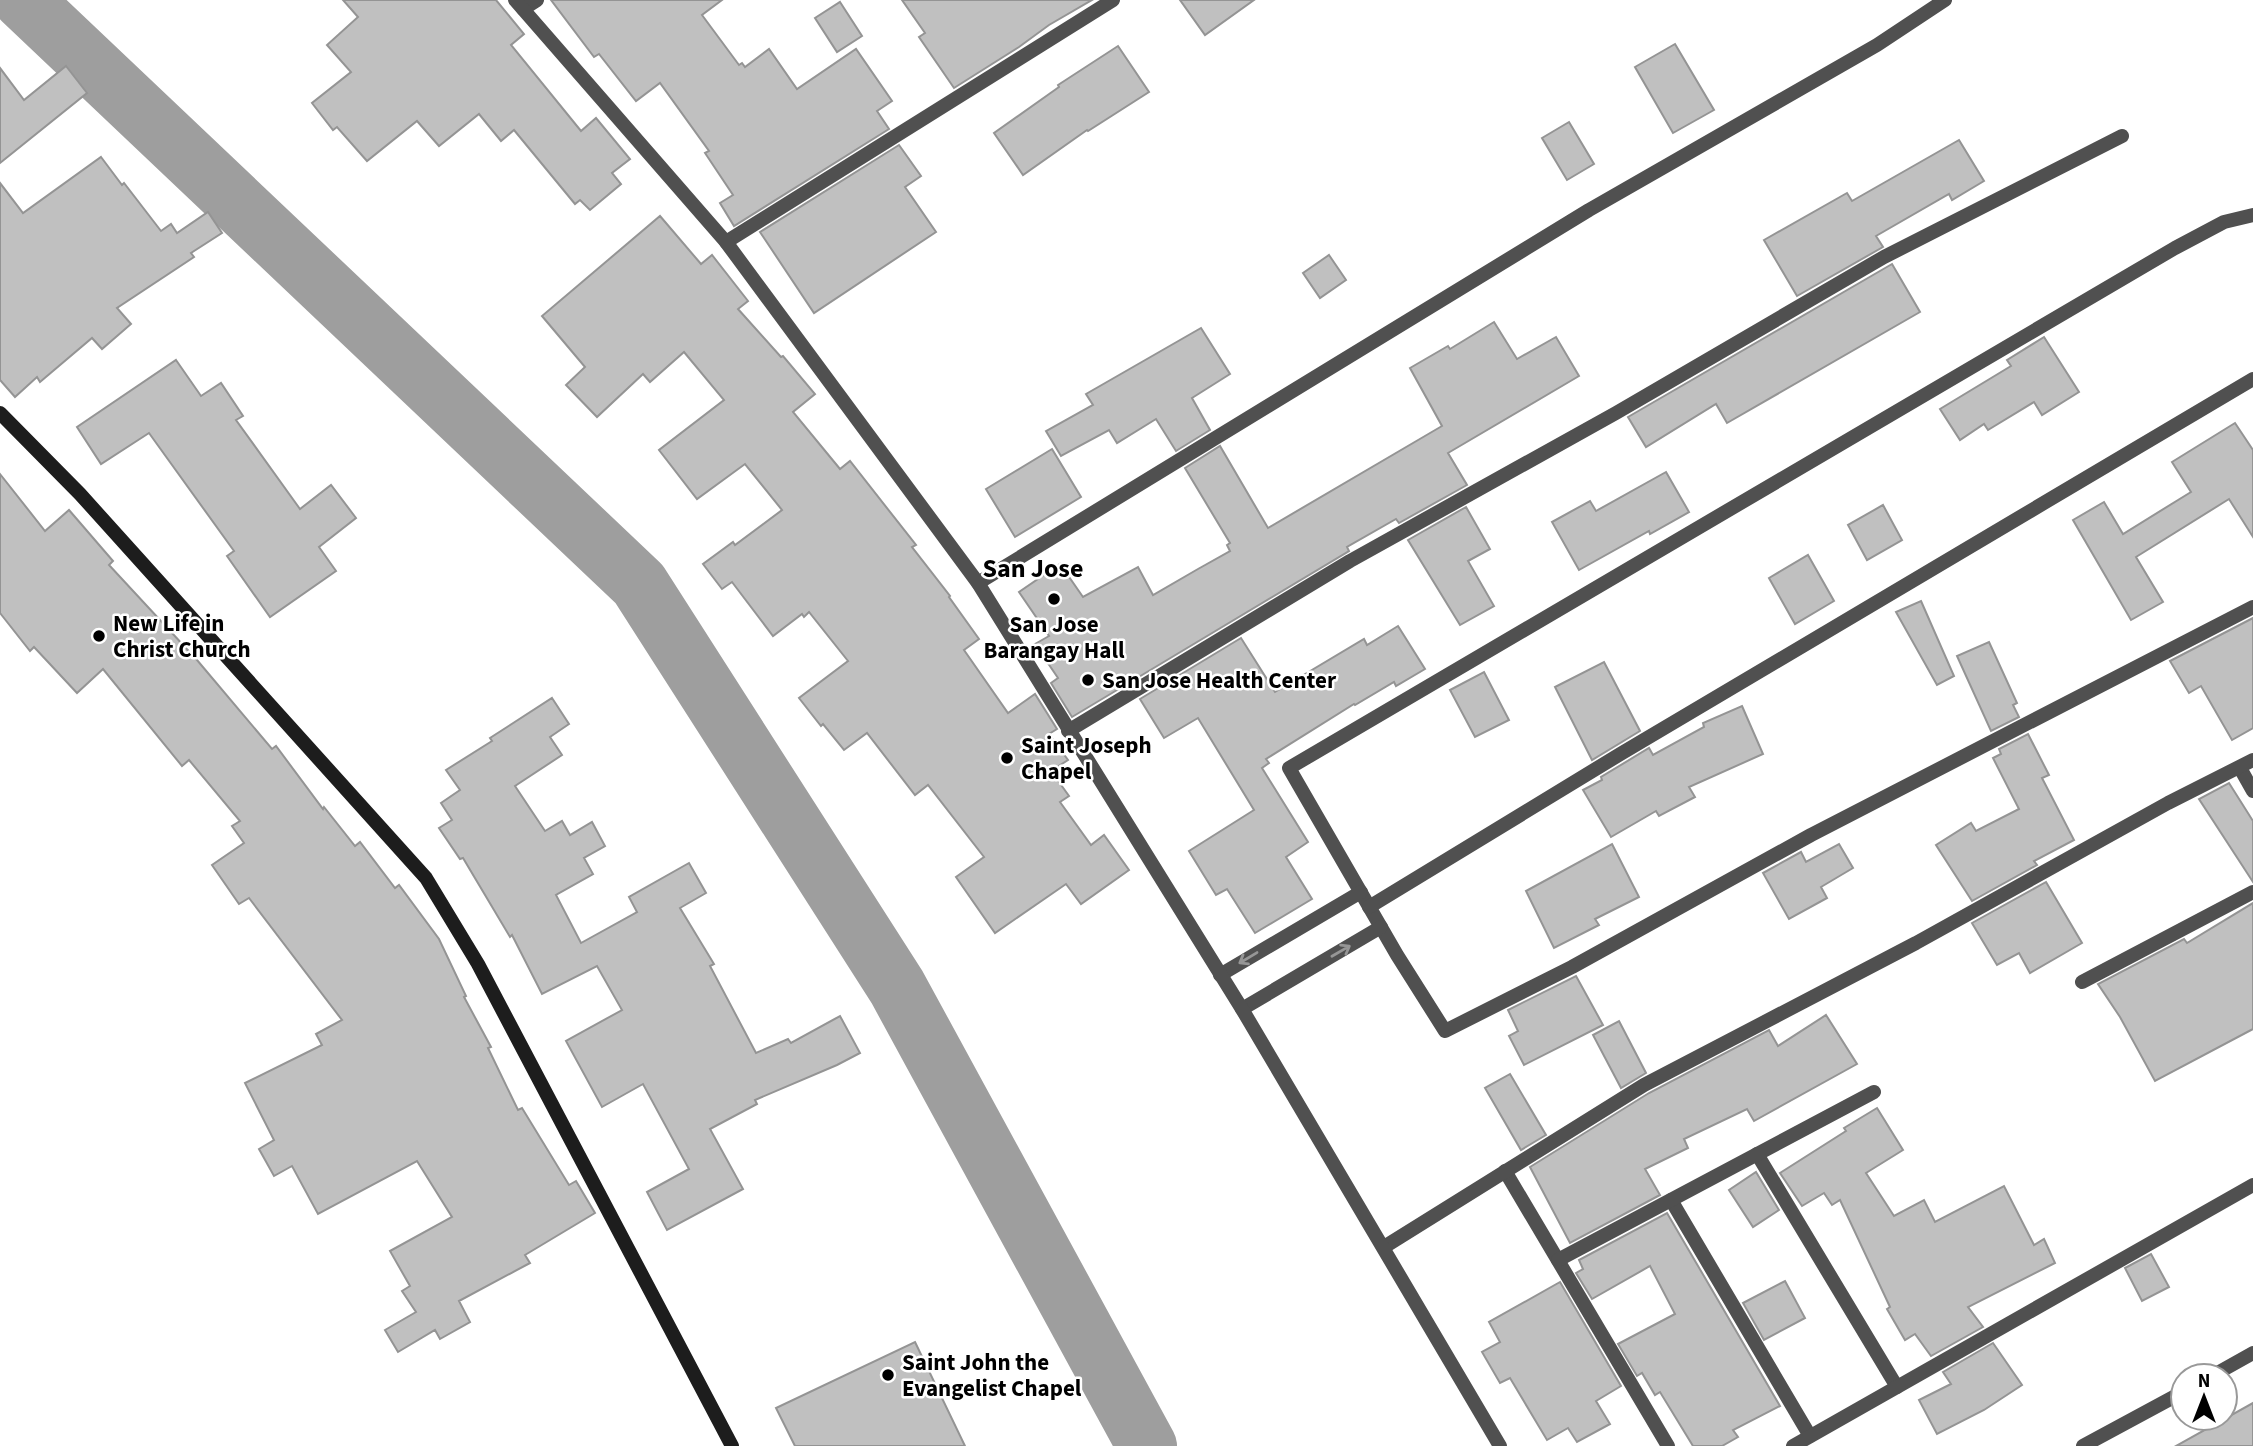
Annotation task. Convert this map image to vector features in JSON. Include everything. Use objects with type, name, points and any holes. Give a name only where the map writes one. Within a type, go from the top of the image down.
[{"type":"main road","points":[[0,413],[80,494],[426,878],[478,964],[732,1446]]},
{"type":"street","points":[[537,0],[519,5],[726,242],[978,583],[1242,1009],[1500,1446]]},
{"type":"street","points":[[726,242],[1113,0]]},
{"type":"street","points":[[978,583],[1589,211],[1877,45],[1945,0]]},
{"type":"street","points":[[1068,731],[1350,561],[1616,413],[1884,257],[2122,136]]},
{"type":"street","points":[[2253,215],[2224,222],[2175,248],[1289,768],[1381,928],[1445,1031],[1572,967],[1811,835],[2253,607]]},
{"type":"street","points":[[1369,907],[1622,753],[2253,379]]},
{"type":"street","points":[[1384,1247],[1644,1085],[1916,943],[2168,803],[2246,764],[2253,791]]},
{"type":"street","points":[[1220,975],[1361,892]]},
{"type":"street","points":[[2082,982],[2253,892]]},
{"type":"street","points":[[1242,1009],[1381,928]]},
{"type":"street","points":[[1558,1260],[1874,1092]]},
{"type":"street","points":[[1757,1154],[1896,1387]]},
{"type":"street","points":[[1505,1171],[1668,1446]]},
{"type":"street","points":[[1793,1446],[2253,1185]]},
{"type":"street","points":[[1671,1200],[1810,1436]]},
{"type":"street","points":[[2237,1362],[2253,1353]]},
{"type":"street","points":[[2083,1446],[2169,1400]]},
{"type":"building","points":[[343,0],[496,0],[524,34],[511,45],[581,131],[596,118],[630,159],[612,173],[621,184],[590,210],[580,200],[575,204],[514,130],[501,141],[479,114],[439,146],[417,121],[367,161],[337,127],[333,130],[312,103],[351,72],[327,45],[358,17]]},
{"type":"building","points":[[551,0],[722,0],[702,15],[739,65],[742,63],[745,67],[769,49],[797,89],[856,49],[892,101],[877,111],[889,129],[734,226],[720,203],[733,195],[705,153],[709,151],[660,83],[636,101],[599,54],[594,57]]},
{"type":"building","points":[[902,0],[1092,0],[954,88],[919,37],[925,33]]},
{"type":"building","points":[[1180,0],[1254,0],[1205,35]]},
{"type":"building","points":[[840,2],[862,36],[837,52],[815,18]]},
{"type":"building","points":[[1675,44],[1714,110],[1673,133],[1635,67]]},
{"type":"building","points":[[1118,46],[1149,92],[1087,130],[1023,175],[994,133],[1059,87],[1058,85]]},
{"type":"building","points":[[66,66],[87,93],[0,163],[0,68],[24,100]]},
{"type":"building","points":[[1569,122],[1594,164],[1567,180],[1542,138]]},
{"type":"building","points":[[1959,140],[1984,181],[1952,200],[1949,194],[1876,236],[1883,247],[1797,296],[1764,240],[1847,193],[1852,201]]},
{"type":"building","points":[[899,145],[921,176],[905,187],[936,232],[814,313],[760,232]]},
{"type":"building","points":[[101,157],[161,231],[171,224],[177,233],[208,212],[222,233],[191,253],[194,257],[117,308],[131,324],[102,349],[92,338],[40,382],[37,377],[15,397],[0,380],[0,183],[23,213]]},
{"type":"building","points":[[660,216],[701,264],[712,255],[748,301],[738,309],[815,394],[793,412],[840,469],[850,461],[916,545],[912,547],[979,639],[964,650],[1008,713],[1035,694],[1057,729],[1049,734],[1068,760],[1051,771],[1069,796],[1060,802],[1091,845],[1104,835],[1129,870],[1081,904],[1066,884],[995,933],[956,877],[984,857],[928,785],[915,795],[867,733],[844,750],[799,698],[848,661],[809,612],[804,617],[802,614],[773,636],[732,582],[722,589],[703,564],[733,542],[735,545],[782,510],[745,464],[697,499],[659,450],[724,400],[684,352],[650,382],[643,374],[597,417],[566,385],[585,367],[542,316]]},
{"type":"building","points":[[1329,255],[1346,280],[1320,298],[1303,273]]},
{"type":"building","points":[[1892,264],[1920,312],[1727,423],[1716,404],[1646,447],[1628,417]]},
{"type":"building","points":[[1494,322],[1517,359],[1556,337],[1579,376],[1448,453],[1467,485],[1399,523],[1396,519],[1347,547],[1349,551],[1072,717],[1051,683],[1058,678],[1035,644],[1049,636],[1019,592],[1060,564],[1083,597],[1138,567],[1153,595],[1230,551],[1227,545],[1230,543],[1185,468],[1220,446],[1268,528],[1442,426],[1410,368],[1448,346],[1450,349]]},
{"type":"building","points":[[1201,328],[1230,374],[1192,398],[1210,430],[1176,451],[1156,419],[1117,443],[1109,430],[1061,456],[1046,431],[1093,405],[1086,394]]},
{"type":"building","points":[[2044,337],[2079,392],[2042,415],[2034,402],[1988,430],[1984,424],[1960,440],[1940,409],[2011,366],[2007,360]]},
{"type":"building","points":[[176,360],[201,396],[221,383],[243,416],[236,420],[300,509],[331,485],[356,518],[319,547],[336,571],[270,617],[227,556],[234,551],[149,433],[101,464],[77,427]]},
{"type":"building","points":[[2235,423],[2253,450],[2253,537],[2229,499],[2136,557],[2163,602],[2131,620],[2073,520],[2104,502],[2123,534],[2191,492],[2172,462]]},
{"type":"building","points":[[1052,449],[1081,497],[1015,537],[986,489]]},
{"type":"building","points":[[1666,472],[1689,512],[1579,570],[1552,522],[1590,501],[1596,511]]},
{"type":"building","points":[[0,474],[45,531],[69,510],[113,561],[109,565],[197,660],[272,749],[276,746],[323,809],[324,807],[355,846],[360,842],[395,888],[399,885],[439,939],[518,1110],[522,1108],[569,1185],[576,1181],[595,1213],[525,1255],[530,1263],[459,1301],[470,1322],[440,1339],[435,1330],[398,1352],[385,1330],[416,1312],[402,1291],[410,1286],[390,1251],[452,1217],[417,1161],[318,1214],[292,1166],[274,1176],[259,1149],[274,1140],[245,1083],[322,1045],[316,1034],[342,1020],[249,898],[239,904],[212,865],[244,843],[232,826],[240,821],[189,760],[182,766],[103,669],[77,693],[34,647],[30,651],[0,613]]},
{"type":"building","points":[[1883,505],[1902,540],[1867,560],[1848,525]]},
{"type":"building","points":[[1466,507],[1490,549],[1468,561],[1494,606],[1460,625],[1408,540]]},
{"type":"building","points":[[1808,555],[1834,601],[1795,624],[1769,578]]},
{"type":"building","points":[[1921,601],[1954,676],[1937,685],[1896,612]]},
{"type":"building","points":[[2253,618],[2253,728],[2232,740],[2201,686],[2189,693],[2170,661]]},
{"type":"building","points":[[1398,626],[1425,669],[1396,686],[1394,682],[1354,704],[1266,759],[1269,763],[1262,768],[1308,842],[1286,857],[1312,899],[1255,933],[1227,889],[1216,895],[1189,851],[1254,810],[1198,718],[1164,738],[1140,699],[1241,638],[1275,692],[1364,639],[1367,645]]},
{"type":"building","points":[[1989,642],[2017,703],[2013,705],[2019,717],[1991,731],[1957,656]]},
{"type":"building","points":[[1604,662],[1640,731],[1592,760],[1555,687]]},
{"type":"building","points":[[1484,672],[1509,720],[1475,737],[1450,690]]},
{"type":"building","points":[[552,698],[569,724],[550,737],[562,755],[515,786],[545,831],[562,821],[570,835],[592,822],[605,846],[584,858],[593,874],[556,895],[581,943],[637,912],[629,897],[689,863],[706,893],[680,908],[714,964],[710,966],[756,1053],[788,1039],[791,1043],[840,1016],[860,1053],[755,1100],[757,1104],[710,1129],[743,1189],[667,1230],[647,1192],[689,1169],[643,1084],[602,1107],[566,1041],[622,1010],[597,966],[542,994],[512,935],[510,937],[463,858],[460,859],[439,828],[452,820],[441,803],[460,790],[446,770]]},
{"type":"building","points":[[1742,706],[1763,754],[1689,787],[1695,797],[1659,816],[1656,811],[1611,837],[1583,790],[1649,748],[1653,755],[1704,727],[1703,723]]},
{"type":"building","points":[[2028,734],[2049,775],[2042,778],[2074,840],[2034,861],[2037,865],[1972,901],[1936,845],[1971,823],[1976,831],[2019,809],[1993,758],[2001,754],[1999,749]]},
{"type":"building","points":[[2229,783],[2253,821],[2253,882],[2199,799]]},
{"type":"building","points":[[1612,844],[1639,897],[1595,919],[1599,925],[1554,948],[1526,891]]},
{"type":"building","points":[[1839,844],[1853,868],[1821,887],[1827,898],[1789,919],[1763,873],[1801,852],[1806,862]]},
{"type":"building","points":[[2046,882],[2082,943],[2030,973],[2019,953],[1997,965],[1972,923]]},
{"type":"building","points":[[2253,903],[2253,1029],[2155,1081],[2120,1017],[2098,984],[2184,939],[2187,943]]},
{"type":"building","points":[[1576,976],[1603,1025],[1524,1065],[1509,1036],[1518,1031],[1508,1010]]},
{"type":"building","points":[[1826,1015],[1857,1064],[1754,1121],[1747,1109],[1684,1139],[1688,1148],[1645,1169],[1660,1195],[1570,1243],[1530,1167],[1649,1093],[1769,1030],[1778,1046]]},
{"type":"building","points":[[1619,1021],[1646,1073],[1621,1088],[1593,1035]]},
{"type":"building","points":[[1510,1074],[1546,1135],[1521,1150],[1485,1088]]},
{"type":"building","points":[[1877,1108],[1903,1150],[1866,1173],[1894,1216],[1924,1200],[1935,1222],[2004,1186],[2034,1245],[2044,1239],[2055,1263],[1968,1307],[1983,1327],[1931,1356],[1915,1334],[1905,1340],[1887,1309],[1890,1307],[1840,1200],[1832,1205],[1824,1193],[1802,1206],[1780,1173]]},
{"type":"building","points":[[1756,1172],[1779,1210],[1753,1227],[1729,1190]]},
{"type":"building","points":[[1667,1213],[1780,1406],[1733,1430],[1738,1437],[1722,1446],[1693,1446],[1660,1392],[1655,1395],[1642,1373],[1637,1376],[1618,1344],[1675,1314],[1650,1266],[1592,1299],[1576,1273],[1583,1269],[1579,1260]]},
{"type":"building","points":[[2151,1254],[2169,1287],[2142,1301],[2125,1268]]},
{"type":"building","points":[[1785,1281],[1805,1318],[1764,1340],[1743,1303]]},
{"type":"building","points":[[1560,1282],[1621,1386],[1596,1401],[1610,1424],[1577,1442],[1568,1428],[1547,1440],[1510,1378],[1500,1383],[1482,1352],[1500,1342],[1489,1322]]},
{"type":"building","name":"Saint John the Evangelist Chapel","points":[[915,1342],[965,1446],[795,1446],[776,1408]]},
{"type":"building","points":[[1993,1343],[2022,1385],[1984,1410],[1937,1434],[1919,1400],[1951,1384],[1943,1372]]},
{"type":"building","points":[[2253,1403],[2253,1446],[2176,1446],[2201,1432],[2239,1432],[2239,1411]]},
{"type":"waterway","points":[[23,0],[639,584],[897,987],[1147,1446]]},
{"type":"place","name":"San Jose Barangay Hall","points":[[1054,599]]},
{"type":"place","name":"New Life in Christ Church","points":[[99,636]]},
{"type":"place","name":"San Jose Health Center","points":[[1088,680]]},
{"type":"place","name":"Saint Joseph Chapel","points":[[1007,758]]},
{"type":"place","name":"Saint John the Evangelist Chapel","points":[[888,1375]]},
{"type":"district","name":"San Jose","points":[[1033,568]]}]
